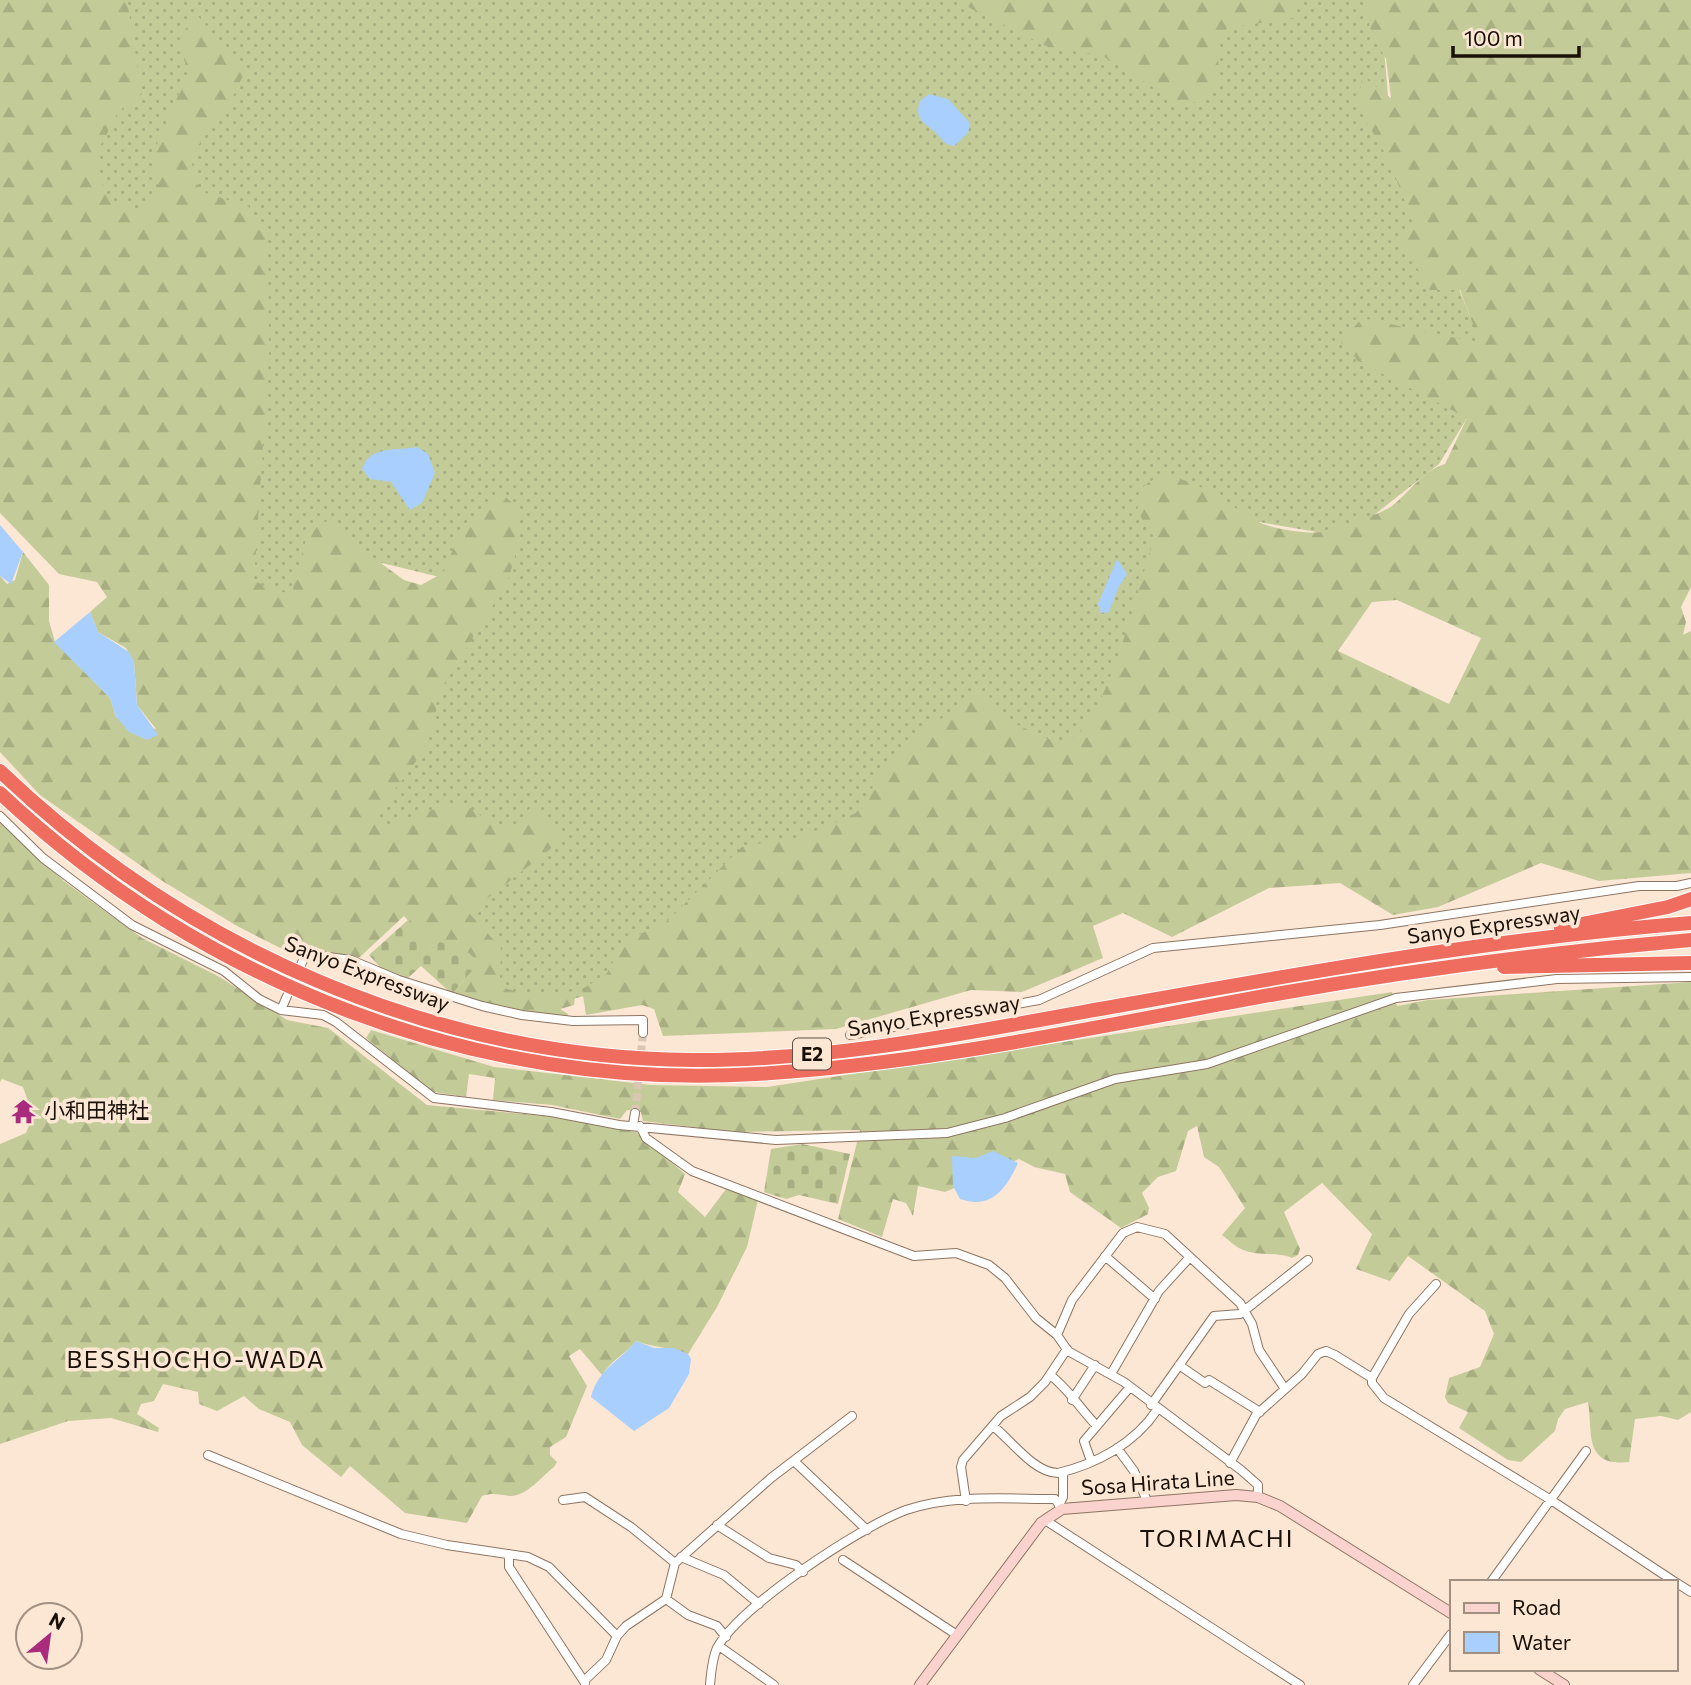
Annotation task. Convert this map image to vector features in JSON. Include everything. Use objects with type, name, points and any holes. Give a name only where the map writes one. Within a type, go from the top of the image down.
[{"type":"highway","name":"Sanyo Expressway","points":[[0,771],[115,869],[206,926],[258,954],[354,996],[411,1016],[452,1028],[554,1049],[691,1060],[753,1058],[883,1047],[1391,960],[1540,938],[1691,923]]},
{"type":"highway","name":"Sanyo Expressway","points":[[0,793],[59,846],[108,883],[250,968],[301,993],[406,1032],[494,1054],[552,1064],[690,1076],[817,1069],[971,1050],[1282,993],[1474,963],[1691,940]]},
{"type":"highway","points":[[1391,960],[1635,914],[1691,899]]},
{"type":"highway","points":[[1474,963],[1507,968],[1691,963]]},
{"type":"main road","name":"Sosa Hirata Line","points":[[920,1685],[1045,1520],[1061,1507],[1236,1495],[1258,1497],[1280,1506],[1450,1612]]},
{"type":"main road","points":[[1542,1671],[1563,1685]]},
{"type":"street","points":[[0,816],[43,858],[132,926],[224,971],[260,999],[281,1010],[323,1015],[336,1022],[434,1098],[711,1136],[776,1140],[947,1133],[1005,1118],[1115,1079],[1207,1065],[1396,998],[1557,979],[1691,977]]},
{"type":"street","points":[[850,1035],[1039,1000],[1153,948],[1380,925],[1639,886],[1677,886],[1691,883]]},
{"type":"street","points":[[300,967],[306,954],[351,960],[383,975],[482,1006],[573,1021],[643,1020],[643,1032]]},
{"type":"street","points":[[281,1010],[287,996]]},
{"type":"street","points":[[635,1113],[636,1125],[646,1138],[692,1171],[914,1256],[957,1253],[989,1265],[1005,1278],[1036,1318],[1057,1335],[1067,1349],[1130,1387],[1154,1408],[1230,1463],[1258,1485],[1258,1497]]},
{"type":"street","points":[[1057,1335],[1072,1300],[1124,1233],[1137,1227],[1165,1234],[1226,1288],[1252,1324],[1259,1350],[1285,1389]]},
{"type":"street","points":[[1105,1256],[1155,1298]]},
{"type":"street","points":[[1111,1374],[1155,1298],[1191,1257]]},
{"type":"street","points":[[993,1426],[1049,1473],[1063,1472],[1118,1448],[1135,1436],[1179,1365],[1214,1316],[1244,1312],[1308,1260]]},
{"type":"street","points":[[1436,1284],[1409,1314],[1372,1383],[1384,1398],[1551,1500],[1672,1580]]},
{"type":"street","points":[[966,1501],[961,1468],[964,1460],[1002,1416],[1030,1397],[1050,1376],[1067,1349]]},
{"type":"street","points":[[1230,1463],[1260,1412],[1318,1354],[1326,1351],[1373,1378]]},
{"type":"street","points":[[1072,1400],[1095,1365]]},
{"type":"street","points":[[1179,1365],[1198,1381],[1205,1383],[1209,1380],[1222,1386],[1260,1412]]},
{"type":"street","points":[[1050,1376],[1061,1383],[1072,1400],[1097,1426]]},
{"type":"street","points":[[1091,1461],[1084,1441],[1130,1387]]},
{"type":"street","points":[[509,1555],[509,1567],[585,1683],[606,1660],[617,1636],[626,1626],[666,1599],[678,1560],[794,1461],[852,1416]]},
{"type":"street","points":[[1118,1448],[1134,1471],[1148,1503]]},
{"type":"street","points":[[1491,1580],[1586,1451]]},
{"type":"street","points":[[208,1455],[401,1534],[528,1557],[550,1567],[617,1636]]},
{"type":"street","points":[[794,1461],[867,1530]]},
{"type":"street","points":[[1061,1507],[1063,1472]]},
{"type":"street","points":[[563,1500],[585,1497],[678,1560],[724,1575],[759,1604]]},
{"type":"street","points":[[710,1685],[719,1646],[759,1604],[867,1530],[906,1510],[966,1501],[1055,1499],[1061,1507]]},
{"type":"street","points":[[1045,1520],[1300,1685]]},
{"type":"street","points":[[717,1525],[769,1558],[796,1565],[803,1572]]},
{"type":"street","points":[[843,1560],[957,1635]]},
{"type":"street","points":[[666,1599],[688,1615],[717,1626],[726,1637]]},
{"type":"street","points":[[1413,1685],[1450,1635]]},
{"type":"street","points":[[719,1646],[774,1685]]},
{"type":"green space","points":[[0,0],[127,0],[142,94],[118,112],[98,151],[99,176],[106,193],[117,203],[135,209],[153,204],[158,185],[152,165],[156,146],[187,74],[180,36],[197,15],[245,72],[225,111],[195,151],[192,170],[202,192],[248,206],[268,238],[269,357],[254,580],[273,591],[292,593],[307,535],[315,525],[334,521],[360,548],[404,580],[421,585],[443,573],[463,526],[492,497],[504,496],[519,508],[515,557],[507,583],[436,697],[436,714],[425,746],[374,817],[385,825],[461,801],[487,820],[509,826],[518,825],[530,808],[563,839],[469,913],[501,948],[500,987],[538,995],[556,995],[576,990],[574,1005],[560,1009],[568,1014],[567,1019],[524,1013],[452,994],[472,971],[433,949],[404,916],[348,968],[296,938],[292,954],[237,926],[164,882],[40,795],[0,752],[0,576],[7,584],[15,580],[23,552],[49,585],[49,621],[55,642],[110,698],[116,717],[156,729],[137,705],[134,662],[126,648],[98,632],[90,612],[107,597],[97,582],[59,574],[0,513]]},
{"type":"green space","points":[[119,0],[1380,0],[1390,120],[1485,353],[1467,418],[1439,464],[1346,537],[1189,510],[1080,746],[851,833],[606,990],[551,1005],[492,989],[378,845],[367,818],[485,588],[324,549],[303,617],[248,589],[109,222],[81,168]]},
{"type":"green space","points":[[954,0],[1302,0],[1293,18],[1227,28],[1220,42],[1218,55],[1220,83],[1215,91],[1184,106],[1101,55],[1050,48]]},
{"type":"green space","points":[[1363,0],[1691,0],[1691,587],[1681,607],[1686,622],[1683,635],[1691,631],[1691,873],[1599,881],[1541,863],[1438,907],[1393,915],[1340,883],[1269,888],[1172,937],[1123,913],[1093,926],[1103,958],[1022,992],[971,990],[836,1029],[663,1036],[654,1009],[642,1005],[586,1015],[582,989],[606,975],[624,941],[665,923],[742,847],[777,840],[794,840],[856,813],[891,759],[926,725],[950,715],[971,694],[989,696],[1009,720],[1053,740],[1068,741],[1083,729],[1109,680],[1155,537],[1140,515],[1137,502],[1141,490],[1153,480],[1168,477],[1184,480],[1219,497],[1263,524],[1292,531],[1316,532],[1347,525],[1387,509],[1423,477],[1445,464],[1467,418],[1358,361],[1341,342],[1362,318],[1480,343],[1460,290],[1430,290],[1401,240],[1414,226],[1389,160],[1358,107],[1362,76],[1391,98],[1386,59],[1372,35]],"holes":[[[1397,600],[1481,638],[1449,704],[1338,651],[1372,602]]]},
{"type":"green space","points":[[0,823],[65,882],[142,938],[218,976],[287,1020],[328,1028],[427,1105],[556,1117],[636,1132],[685,1174],[678,1192],[705,1217],[726,1189],[758,1200],[747,1247],[717,1307],[688,1354],[636,1341],[602,1375],[580,1349],[569,1356],[587,1386],[566,1437],[550,1447],[550,1455],[557,1462],[554,1467],[523,1493],[511,1496],[482,1496],[467,1523],[405,1513],[350,1466],[341,1477],[302,1445],[290,1422],[259,1409],[244,1396],[217,1411],[199,1404],[198,1392],[163,1384],[154,1401],[141,1404],[137,1414],[159,1428],[158,1432],[111,1418],[68,1421],[0,1444],[0,1144],[26,1133],[33,1115],[23,1087],[2,1079],[0,1082]]},
{"type":"green space","points":[[409,919],[433,949],[440,942],[469,953],[475,959],[472,971],[452,994],[421,966],[398,987],[369,955]]},
{"type":"green space","points":[[1691,982],[1691,1412],[1678,1420],[1661,1416],[1635,1419],[1629,1462],[1614,1462],[1597,1453],[1591,1435],[1588,1402],[1565,1409],[1558,1419],[1555,1431],[1521,1462],[1508,1460],[1459,1428],[1468,1412],[1448,1403],[1445,1397],[1449,1378],[1480,1367],[1494,1334],[1485,1311],[1408,1256],[1390,1281],[1356,1269],[1372,1234],[1322,1183],[1284,1212],[1300,1249],[1298,1255],[1292,1258],[1253,1253],[1236,1246],[1222,1235],[1245,1208],[1219,1167],[1204,1157],[1197,1126],[1188,1131],[1176,1171],[1158,1177],[1142,1193],[1149,1208],[1148,1214],[1121,1228],[1070,1192],[1065,1174],[1034,1167],[1019,1159],[945,1192],[918,1186],[913,1216],[906,1203],[893,1199],[882,1237],[838,1219],[860,1130],[733,1132],[643,1121],[641,1112],[627,1110],[620,1119],[552,1105],[493,1100],[495,1078],[469,1074],[466,1097],[434,1092],[366,1038],[371,1030],[494,1067],[651,1085],[767,1087],[1392,992],[1397,1006],[1428,1000]]},
{"type":"green space","points":[[802,1144],[850,1154],[838,1204],[799,1195],[786,1199],[764,1192],[771,1149]]},
{"type":"water","points":[[929,94],[948,99],[970,123],[968,133],[954,146],[944,142],[919,117],[920,101]]},
{"type":"water","points":[[417,447],[428,454],[435,473],[422,503],[410,510],[391,482],[370,479],[362,469],[371,456],[385,450]]},
{"type":"water","points":[[0,525],[23,552],[11,584],[0,576]]},
{"type":"water","points":[[1117,559],[1127,574],[1118,588],[1109,612],[1101,613],[1098,604]]},
{"type":"water","points":[[90,612],[98,632],[129,652],[134,662],[137,705],[158,735],[147,740],[129,732],[116,717],[110,698],[54,642]]},
{"type":"water","points":[[993,1151],[1018,1163],[1003,1189],[980,1202],[960,1199],[953,1186],[952,1156],[976,1158]]},
{"type":"water","points":[[636,1341],[654,1348],[674,1348],[688,1354],[691,1359],[689,1374],[669,1408],[634,1431],[591,1397],[604,1372]]},
{"type":"tunnel","points":[[635,1113],[643,1033]]},
{"type":"place","name":"小和田神社","points":[[24,1111]]},
{"type":"district","name":"BESSHOCHO-WADA","points":[[196,1360]]},
{"type":"district","name":"TORIMACHI","points":[[1217,1539]]}]
